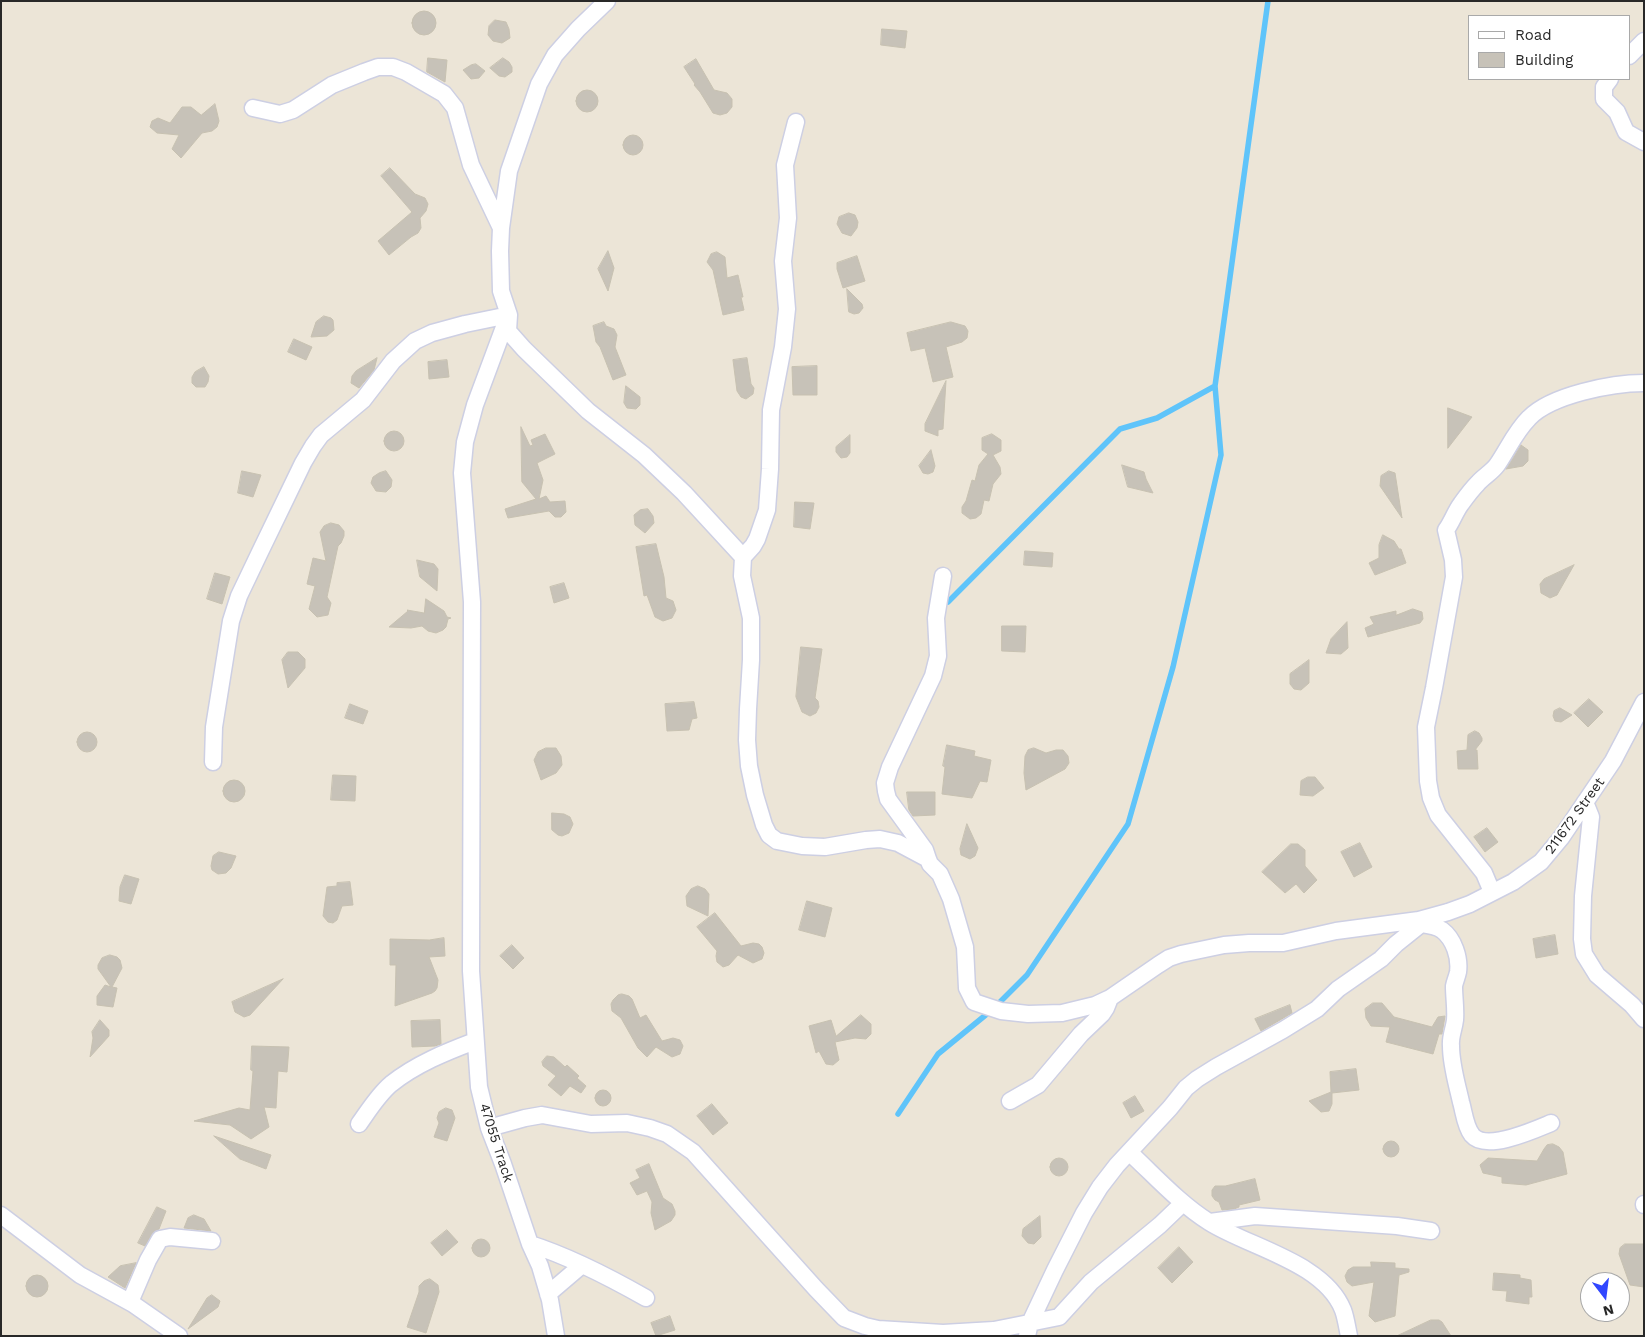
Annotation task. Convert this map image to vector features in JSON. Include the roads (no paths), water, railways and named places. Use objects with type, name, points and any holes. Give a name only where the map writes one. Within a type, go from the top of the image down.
[{"type":"street","points":[[602,3],[555,55],[539,84],[509,171],[501,228],[501,291],[508,315],[508,331],[524,349],[588,410],[644,455],[684,493],[743,557]]},
{"type":"street","points":[[1630,55],[1644,41]]},
{"type":"street","points":[[253,108],[280,114],[293,110],[332,85],[364,72],[378,68],[393,67],[406,72],[444,94],[455,108],[471,165],[501,228]]},
{"type":"street","points":[[1609,80],[1604,87],[1604,99],[1617,112],[1626,132],[1644,142]]},
{"type":"street","points":[[796,122],[785,165],[788,218],[783,261],[788,308],[771,410],[767,510],[753,546],[743,557],[742,576],[751,618],[747,740],[755,795],[764,826],[769,835],[777,841],[802,846],[825,847],[880,839],[898,843],[928,859]]},
{"type":"street","points":[[213,762],[214,727],[231,621],[260,552],[313,446],[322,435],[363,400],[393,361],[415,341],[432,333],[508,315]]},
{"type":"street","name":"47055 Track","points":[[508,315],[475,405],[465,442],[462,473],[472,602],[471,971],[479,1087],[489,1128],[530,1244],[540,1266],[548,1294],[556,1336]]},
{"type":"street","points":[[1492,892],[1484,873],[1438,815],[1431,798],[1428,781],[1426,727],[1454,578],[1453,560],[1446,530],[1459,506],[1478,482],[1496,466],[1518,431],[1539,408],[1588,391],[1632,383],[1644,383]]},
{"type":"street","points":[[943,576],[936,618],[938,656],[933,676],[890,767],[885,783],[888,799],[925,850],[930,864],[940,874],[951,899],[964,947],[967,988],[974,1002],[1001,1011],[1042,1015],[1083,1008],[1110,998]]},
{"type":"street","name":"211672 Street","points":[[1110,998],[1169,958],[1181,954],[1224,945],[1283,943],[1336,931],[1420,922],[1470,904],[1513,882],[1541,862],[1561,838],[1613,761],[1644,702]]},
{"type":"street","points":[[1585,802],[1591,817],[1583,896],[1582,939],[1584,954],[1597,975],[1632,1005],[1644,1019]]},
{"type":"street","points":[[1029,1330],[1084,1213],[1100,1187],[1186,1088],[1197,1079],[1305,1017],[1322,1005],[1338,989],[1381,959],[1420,922],[1442,930],[1454,945],[1458,959],[1458,971],[1454,984],[1455,1022],[1451,1034],[1450,1048],[1467,1127],[1472,1136],[1488,1141],[1504,1140],[1551,1123]]},
{"type":"street","points":[[1010,1101],[1038,1085],[1081,1034],[1102,1014],[1110,998]]},
{"type":"street","points":[[359,1124],[377,1099],[391,1084],[441,1053],[475,1041]]},
{"type":"street","points":[[489,1128],[542,1115],[591,1124],[627,1123],[667,1134],[693,1152],[844,1318],[878,1329],[943,1333],[1029,1330],[1060,1316],[1091,1282],[1160,1226],[1183,1203]]},
{"type":"street","points":[[1129,1152],[1183,1203],[1210,1222],[1279,1255],[1317,1278],[1336,1298],[1343,1310],[1349,1336]]},
{"type":"street","points":[[1,1215],[80,1275],[130,1302],[180,1336]]},
{"type":"street","points":[[1210,1222],[1254,1216],[1270,1216],[1397,1226],[1431,1231]]},
{"type":"street","points":[[130,1302],[148,1260],[160,1239],[170,1237],[212,1241]]},
{"type":"street","points":[[530,1244],[547,1249],[610,1278],[646,1298]]},
{"type":"street","points":[[548,1294],[582,1265]]},
{"type":"waterway","points":[[898,1114],[938,1054],[993,1009],[1027,975],[1128,824],[1173,667],[1221,455],[1215,386],[1268,1]]},
{"type":"waterway","points":[[948,602],[1120,429],[1157,418],[1215,386]]}]
